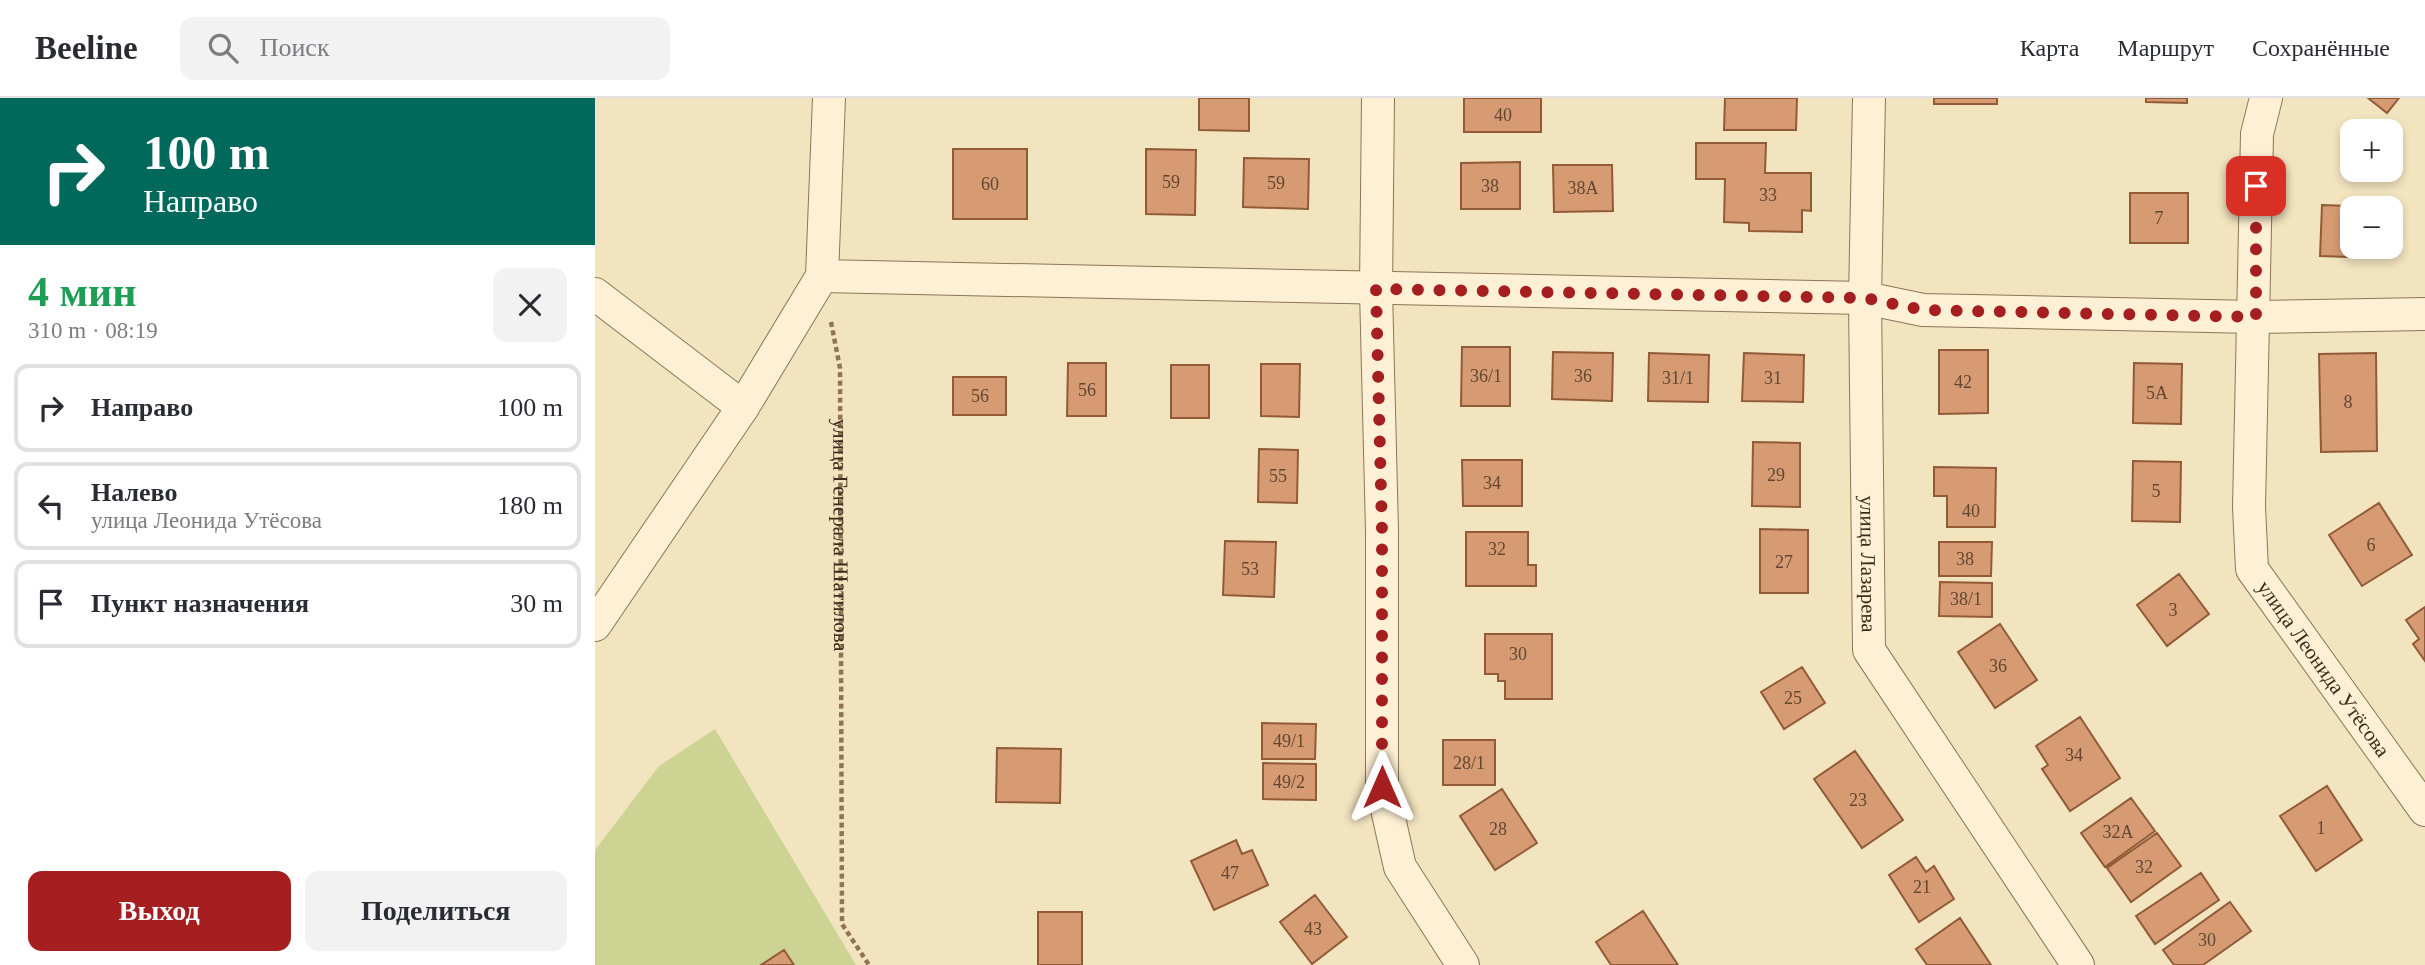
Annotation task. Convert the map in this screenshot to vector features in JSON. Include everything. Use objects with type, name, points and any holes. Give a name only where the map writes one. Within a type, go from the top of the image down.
[{"type":"street","points":[[595,625],[743,407],[822,276],[829,98]]},
{"type":"street","points":[[1378,98],[1376,289],[1382,544],[1382,787],[1401,867],[1463,965]]},
{"type":"street","name":"улица Лазарева","points":[[1868,98],[1865,298],[1869,650],[2078,965]]},
{"type":"street","name":"улица Леонида Утёсова","points":[[2266,98],[2257,134],[2256,317],[2249,507],[2252,569],[2425,810]]},
{"type":"street","points":[[822,276],[1865,298],[1923,310],[2256,317],[2425,314]]},
{"type":"street","points":[[595,294],[743,407]]},
{"type":"path","name":"улица Генерала Шатилова","points":[[822,276],[840,368],[842,924],[869,965]]},
{"type":"green space","points":[[715,729],[856,965],[595,965],[595,850],[659,766]]},
{"type":"building","points":[[1199,98],[1249,98],[1249,131],[1199,130]]},
{"type":"building","points":[[1464,98],[1541,98],[1541,132],[1464,132]]},
{"type":"building","points":[[1725,98],[1797,98],[1796,130],[1724,130]]},
{"type":"building","points":[[1934,98],[1997,98],[1997,104],[1934,104]]},
{"type":"building","points":[[2146,98],[2187,98],[2187,103],[2146,102]]},
{"type":"building","points":[[2368,98],[2399,98],[2387,113]]},
{"type":"building","points":[[1696,143],[1766,143],[1765,173],[1811,173],[1811,211],[1802,210],[1802,232],[1749,231],[1749,223],[1724,222],[1725,179],[1696,179]]},
{"type":"building","points":[[953,149],[1027,149],[1027,219],[953,219]]},
{"type":"building","points":[[1146,149],[1196,150],[1195,215],[1146,214]]},
{"type":"building","points":[[1244,158],[1309,159],[1308,209],[1243,207]]},
{"type":"building","points":[[1520,162],[1520,209],[1461,209],[1461,163]]},
{"type":"building","points":[[1553,165],[1612,165],[1613,211],[1554,212]]},
{"type":"building","points":[[2130,193],[2188,193],[2188,243],[2130,243]]},
{"type":"building","points":[[2322,205],[2340,206],[2340,257],[2320,256]]},
{"type":"building","points":[[1462,347],[1510,347],[1510,406],[1461,406]]},
{"type":"building","points":[[1939,350],[1988,350],[1988,413],[1939,414]]},
{"type":"building","points":[[1553,352],[1613,353],[1612,401],[1552,399]]},
{"type":"building","points":[[1649,353],[1709,355],[1708,402],[1648,401]]},
{"type":"building","points":[[1744,353],[1804,355],[1803,402],[1742,401]]},
{"type":"building","points":[[2376,353],[2377,451],[2321,452],[2319,354]]},
{"type":"building","points":[[1068,363],[1106,363],[1106,416],[1067,416]]},
{"type":"building","points":[[2134,363],[2182,364],[2181,424],[2133,423]]},
{"type":"building","points":[[1261,364],[1300,364],[1299,417],[1261,416]]},
{"type":"building","points":[[1171,365],[1209,365],[1209,418],[1171,418]]},
{"type":"building","points":[[953,377],[1006,377],[1006,415],[953,415]]},
{"type":"building","points":[[1753,442],[1800,443],[1800,507],[1752,506]]},
{"type":"building","points":[[1259,449],[1298,450],[1297,503],[1258,502]]},
{"type":"building","points":[[1462,460],[1522,460],[1522,506],[1463,506]]},
{"type":"building","points":[[2133,461],[2181,462],[2180,522],[2132,521]]},
{"type":"building","points":[[1934,467],[1996,468],[1995,527],[1947,527],[1947,496],[1934,496]]},
{"type":"building","points":[[2379,503],[2412,555],[2362,586],[2329,535]]},
{"type":"building","points":[[1760,529],[1808,530],[1808,593],[1760,593]]},
{"type":"building","points":[[1466,532],[1528,532],[1528,565],[1536,565],[1536,586],[1466,586]]},
{"type":"building","points":[[1225,541],[1276,542],[1274,597],[1223,595]]},
{"type":"building","points":[[1939,542],[1992,542],[1991,576],[1939,576]]},
{"type":"building","points":[[2179,574],[2209,614],[2167,646],[2137,605]]},
{"type":"building","points":[[1940,582],[1992,583],[1992,617],[1939,616]]},
{"type":"building","points":[[2425,607],[2425,661],[2413,644],[2419,639],[2406,620]]},
{"type":"building","points":[[2000,624],[2037,680],[1995,708],[1958,652]]},
{"type":"building","points":[[1485,634],[1552,634],[1552,699],[1505,699],[1505,681],[1498,681],[1498,674],[1485,674]]},
{"type":"building","points":[[1802,667],[1825,703],[1784,729],[1761,692]]},
{"type":"building","points":[[2080,717],[2120,778],[2070,811],[2042,769],[2048,765],[2036,746]]},
{"type":"building","points":[[1262,723],[1316,724],[1315,759],[1262,759]]},
{"type":"building","points":[[1443,740],[1495,740],[1495,785],[1443,785]]},
{"type":"building","points":[[997,748],[1061,749],[1060,803],[996,802]]},
{"type":"building","points":[[1855,751],[1903,820],[1862,848],[1814,779]]},
{"type":"building","points":[[1263,763],[1316,764],[1316,800],[1263,799]]},
{"type":"building","points":[[2327,786],[2362,840],[2316,871],[2280,816]]},
{"type":"building","points":[[1502,789],[1537,843],[1495,870],[1460,816]]},
{"type":"building","points":[[2131,798],[2155,831],[2105,867],[2081,833]]},
{"type":"building","points":[[2157,833],[2181,866],[2131,902],[2107,868]]},
{"type":"building","points":[[1236,840],[1242,854],[1252,850],[1268,885],[1214,910],[1191,861]]},
{"type":"building","points":[[1916,857],[1926,872],[1934,866],[1954,899],[1919,922],[1889,875]]},
{"type":"building","points":[[2201,873],[2219,900],[2155,944],[2136,916]]},
{"type":"building","points":[[1315,895],[1347,937],[1312,964],[1280,922]]},
{"type":"building","points":[[2230,902],[2251,931],[2203,965],[2174,965],[2163,950]]},
{"type":"building","points":[[1643,911],[1678,965],[1611,965],[1596,942]]},
{"type":"building","points":[[1038,912],[1082,912],[1082,965],[1038,965]]},
{"type":"building","points":[[1960,918],[1991,965],[1927,965],[1916,949]]},
{"type":"building","points":[[784,950],[794,965],[761,965]]},
{"type":"route","points":[[1382,787],[1382,531],[1376,289],[1865,298],[1923,310],[2256,317],[2256,186]]}]
